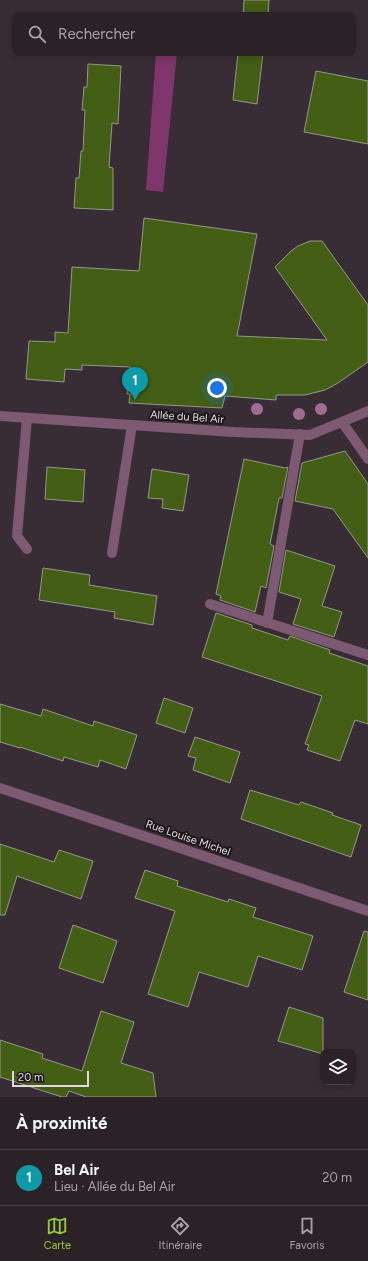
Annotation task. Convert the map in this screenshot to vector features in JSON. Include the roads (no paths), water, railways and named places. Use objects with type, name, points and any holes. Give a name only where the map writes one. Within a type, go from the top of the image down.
[{"type":"street","name":"Allée du Bel Air","points":[[0,416],[233,432],[310,435],[368,411]]},
{"type":"street","points":[[27,418],[17,536],[27,549]]},
{"type":"street","points":[[342,422],[368,459]]},
{"type":"street","points":[[112,553],[132,425]]},
{"type":"street","points":[[267,623],[300,434]]},
{"type":"street","points":[[210,604],[368,655]]},
{"type":"street","name":"Rue Louise Michel","points":[[0,788],[368,911]]},
{"type":"place","name":"Bel Air","points":[[135,400]]}]
